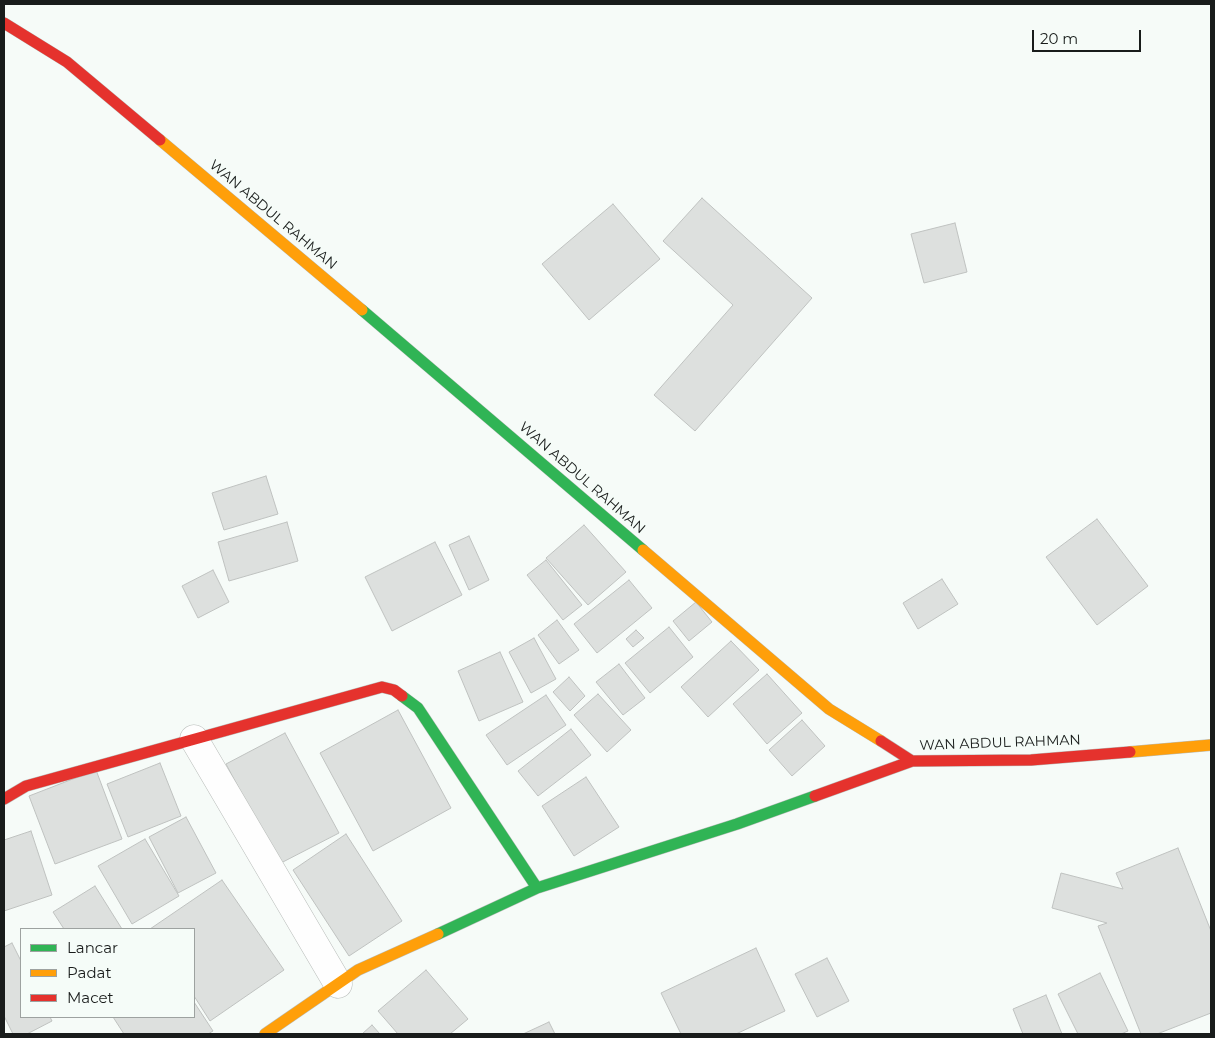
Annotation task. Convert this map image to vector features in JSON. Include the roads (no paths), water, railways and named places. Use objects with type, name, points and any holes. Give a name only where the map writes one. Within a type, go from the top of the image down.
[{"type":"street","name":"WAN ABDUL RAHMAN","points":[[4,23],[67,62],[385,329],[829,708],[912,761],[1031,760],[1211,745]]},
{"type":"street","points":[[4,799],[26,786],[382,687],[394,690],[405,696],[418,708],[537,888]]},
{"type":"street","points":[[194,739],[338,984]]},
{"type":"street","points":[[265,1034],[358,970],[537,888],[736,824],[912,761]]}]
